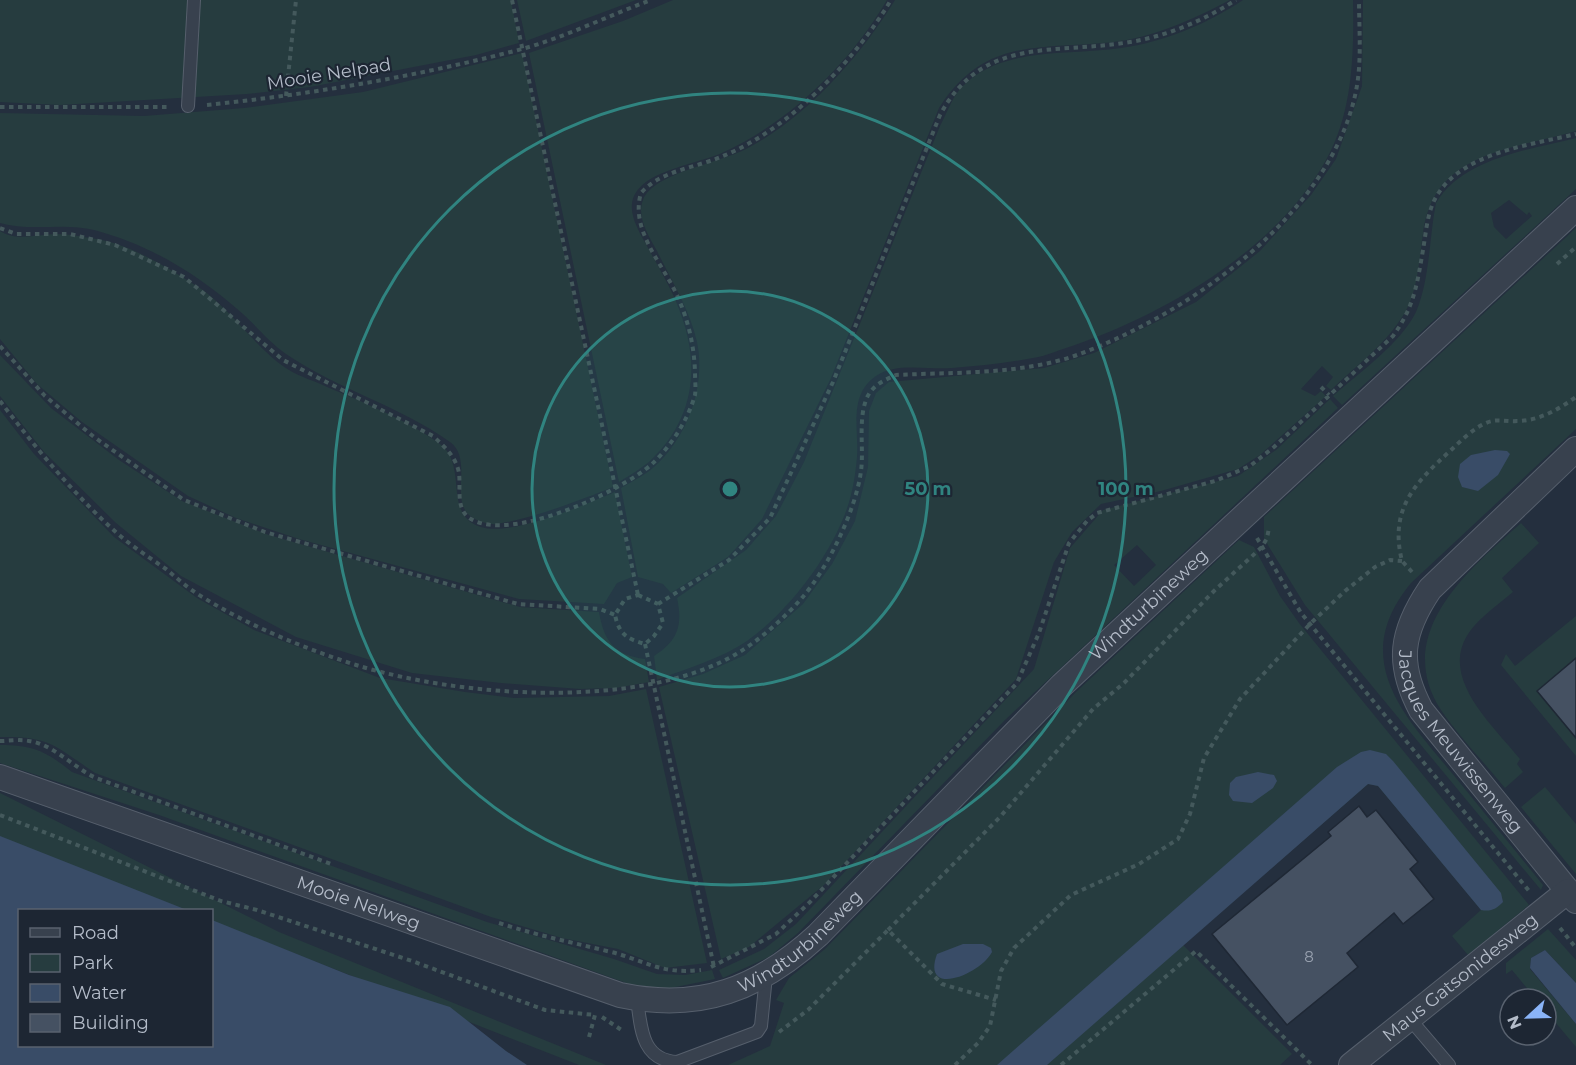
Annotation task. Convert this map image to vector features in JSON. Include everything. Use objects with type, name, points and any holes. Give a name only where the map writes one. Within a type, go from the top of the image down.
[{"type":"street","name":"Windturbineweg","points":[[720,993],[766,976],[783,966],[818,935],[1062,685],[1576,208]]},
{"type":"street","name":"Jacques Meuwissenweg","points":[[1572,896],[1434,727],[1412,694],[1407,678],[1405,645],[1408,626],[1430,589],[1576,449]]},
{"type":"street","name":"Mooie Nelweg","points":[[0,777],[578,982],[637,999],[668,1001],[720,993]]},
{"type":"street","name":"Maus Gatsonidesweg","points":[[1351,1065],[1545,910],[1572,896]]},
{"type":"lane","points":[[188,106],[194,0]]},
{"type":"lane","points":[[637,999],[642,1033],[648,1048],[662,1063],[676,1062],[757,1032],[760,1026],[766,976]]},
{"type":"lane","points":[[1410,1018],[1449,1065]]},
{"type":"path","points":[[286,96],[296,0]]},
{"type":"path","points":[[512,0],[638,595]]},
{"type":"path","name":"Mooie Nelpad","points":[[0,108],[188,106],[286,96],[420,72],[524,48],[651,0]]},
{"type":"path","points":[[0,228],[16,234],[70,234],[115,245],[184,277],[283,360],[433,436],[451,453],[459,472],[461,506],[468,518],[483,525],[509,525],[545,516],[616,490],[653,463],[683,425],[695,393],[694,347],[676,294],[642,230],[638,215],[641,193],[660,178],[724,156],[781,120],[816,93],[872,32],[891,0]]},
{"type":"path","points":[[658,604],[729,560],[770,518],[833,382],[940,115],[948,99],[967,78],[1004,57],[1048,49],[1130,42],[1171,33],[1236,0]]},
{"type":"path","points":[[0,401],[38,451],[118,533],[202,597],[270,633],[357,665],[451,685],[500,691],[614,692],[692,673],[737,653],[770,629],[803,598],[836,546],[855,500],[861,471],[866,399],[879,382],[896,375],[1012,369],[1076,355],[1198,295],[1253,252],[1309,192],[1338,150],[1356,91],[1359,61],[1359,0]]},
{"type":"path","points":[[489,920],[552,940],[609,951],[665,970],[698,970],[714,966],[776,933],[818,894],[1017,683],[1039,633],[1069,543],[1082,526],[1097,513],[1236,474],[1263,457],[1393,336],[1403,322],[1416,291],[1431,208],[1447,183],[1468,166],[1501,152],[1576,134]]},
{"type":"path","points":[[1550,270],[1576,247]]},
{"type":"path","points":[[0,346],[45,396],[94,437],[184,500],[265,532],[518,604],[600,609],[615,615]]},
{"type":"path","points":[[1402,561],[1400,534],[1405,502],[1413,486],[1432,467],[1474,430],[1487,422],[1534,419],[1558,410],[1576,397]]},
{"type":"path","points":[[1242,518],[1310,624],[1576,948]]},
{"type":"path","points":[[757,1032],[777,1033],[798,1019],[1000,817],[1093,709],[1124,683],[1214,591],[1262,547],[1272,524]]},
{"type":"path","points":[[956,1065],[984,1036],[993,1016],[1001,971],[1008,955],[1071,895],[1139,864],[1178,839],[1190,814],[1204,758],[1228,717],[1240,699],[1310,624],[1375,567],[1390,560],[1402,561],[1430,589]]},
{"type":"path","points":[[645,644],[629,640],[618,628],[615,615],[625,599],[638,595],[658,604]]},
{"type":"path","points":[[645,644],[654,636],[663,622],[658,604]]},
{"type":"path","points":[[645,644],[713,961]]},
{"type":"path","points":[[0,741],[29,741],[40,744],[80,771],[96,778],[342,868]]},
{"type":"path","points":[[0,815],[221,901],[258,910],[412,961],[530,1005],[566,1014],[596,1015]]},
{"type":"path","points":[[888,930],[942,984],[996,1000]]},
{"type":"path","points":[[1061,1065],[1196,951],[1312,1065]]},
{"type":"green space","points":[[0,0],[511,0],[519,43],[476,55],[310,87],[247,94],[60,105],[0,102]]},
{"type":"green space","points":[[517,0],[636,0],[526,41]]},
{"type":"green space","points":[[673,0],[887,0],[837,68],[817,88],[773,124],[724,152],[675,168],[651,179],[635,194],[632,207],[634,220],[668,284],[686,330],[690,350],[690,390],[685,409],[664,445],[649,462],[619,482],[529,53],[623,21]]},
{"type":"green space","points":[[895,0],[1230,0],[1180,24],[1140,37],[1023,50],[1000,56],[979,66],[958,83],[939,108],[831,378],[762,519],[728,557],[671,593],[663,584],[638,577],[621,488],[651,469],[667,454],[677,440],[692,409],[699,375],[699,358],[690,318],[644,226],[641,213],[643,200],[649,191],[673,176],[746,149],[790,121],[848,64]]},
{"type":"green space","points":[[1243,0],[1353,0],[1352,62],[1347,103],[1335,142],[1305,192],[1279,222],[1250,249],[1217,274],[1182,296],[1110,331],[1038,357],[962,367],[893,369],[876,376],[867,384],[858,403],[856,466],[845,515],[811,576],[780,612],[747,641],[715,658],[657,680],[654,656],[669,644],[677,631],[679,608],[677,598],[746,550],[776,516],[804,462],[940,126],[957,93],[972,78],[991,67],[1011,60],[1056,53],[1121,48],[1169,37],[1215,17]]},
{"type":"green space","points":[[1363,0],[1576,0],[1576,131],[1502,150],[1479,159],[1459,170],[1442,186],[1430,207],[1412,296],[1397,325],[1331,390],[1326,386],[1333,377],[1322,366],[1301,389],[1315,396],[1321,391],[1326,396],[1260,455],[1238,469],[1161,491],[1101,504],[1072,532],[1054,562],[1016,679],[824,885],[749,947],[721,959],[659,687],[703,674],[745,655],[803,604],[832,564],[855,521],[868,467],[869,411],[876,393],[889,382],[1044,368],[1094,353],[1196,302],[1260,251],[1311,195],[1336,159],[1362,86]]},
{"type":"green space","points":[[522,53],[613,487],[556,509],[497,524],[477,520],[467,512],[462,504],[460,460],[457,450],[450,442],[431,429],[326,377],[286,354],[243,314],[192,274],[135,244],[94,230],[71,227],[24,227],[0,223],[0,113],[144,116],[244,108],[363,92]]},
{"type":"green space","points":[[1576,138],[1576,189],[1342,405],[1333,396],[1390,346],[1416,312],[1427,272],[1436,203],[1448,188],[1463,176],[1498,158]],"holes":[[[1509,200],[1527,215],[1529,212],[1532,216],[1506,239],[1494,227],[1491,213]]]},
{"type":"green space","points":[[1576,228],[1576,429],[1411,583],[1393,611],[1384,638],[1384,663],[1391,687],[1403,710],[1419,733],[1543,885],[1541,890],[1305,605],[1264,537],[1264,517]]},
{"type":"green space","points":[[0,231],[13,236],[62,234],[110,242],[148,258],[184,278],[219,304],[265,351],[289,370],[385,412],[440,444],[448,453],[453,465],[462,512],[469,521],[481,527],[494,529],[529,523],[568,511],[615,492],[632,577],[617,583],[604,604],[519,599],[299,539],[236,518],[188,496],[82,422],[37,384],[0,339]]},
{"type":"green space","points":[[0,355],[51,408],[119,460],[182,501],[269,535],[520,607],[599,612],[604,631],[612,645],[625,654],[645,659],[649,682],[616,688],[580,689],[412,673],[296,637],[181,576],[116,523],[44,452],[0,396]]},
{"type":"green space","points":[[1330,399],[1338,408],[1005,720],[798,933],[769,957],[723,978],[719,970],[764,949],[796,924],[1034,669],[1070,548],[1103,510],[1238,476],[1276,450]],"holes":[[[1137,545],[1156,565],[1134,586],[1114,565]]]},
{"type":"green space","points":[[0,410],[34,454],[114,537],[197,598],[254,630],[380,678],[465,692],[514,698],[609,696],[646,689],[707,963],[665,968],[618,949],[562,938],[491,917],[95,773],[51,744],[30,738],[0,737]]},
{"type":"green space","points":[[1521,523],[1539,543],[1502,578],[1513,592],[1475,625],[1463,643],[1460,661],[1463,679],[1470,696],[1520,759],[1517,764],[1523,772],[1505,788],[1441,710],[1428,682],[1425,655],[1431,629],[1443,605],[1460,582]]},
{"type":"green space","points":[[1239,540],[1254,547],[1280,596],[1299,623],[1529,905],[1468,955],[1452,936],[1481,910],[1378,786],[1368,784],[1183,945],[1292,1054],[1280,1065],[728,1065],[770,1046],[784,1003],[776,1000],[789,978],[825,949],[1076,692]]},
{"type":"green space","points":[[1576,616],[1576,658],[1537,691],[1576,738],[1576,756],[1501,665],[1506,654],[1515,666]]},
{"type":"green space","points":[[0,745],[22,746],[39,751],[72,772],[487,922],[657,974],[685,975],[712,970],[715,979],[666,989],[629,984],[159,815],[0,763]]},
{"type":"green space","points":[[1545,787],[1576,824],[1576,874],[1521,807]]},
{"type":"green space","points":[[0,793],[279,932],[606,1065],[579,1065],[213,921],[213,909],[182,909],[0,838]]},
{"type":"green space","points":[[1548,929],[1576,960],[1576,983],[1545,950],[1531,958],[1530,969],[1545,987],[1526,987],[1512,970],[1506,974],[1506,963]]},
{"type":"green space","points":[[1558,1002],[1576,1024],[1576,1047],[1558,1025]]},
{"type":"water","points":[[1495,450],[1507,451],[1510,454],[1498,475],[1478,491],[1462,487],[1458,477],[1460,464],[1471,455]]},
{"type":"water","points":[[1370,750],[1386,754],[1393,761],[1501,893],[1503,902],[1496,908],[1481,910],[1378,786],[1368,784],[1047,1065],[997,1065],[1337,767],[1361,752]]},
{"type":"water","points":[[1258,772],[1274,775],[1277,781],[1273,788],[1252,803],[1233,801],[1229,795],[1230,783],[1236,777]]},
{"type":"water","points":[[0,836],[184,909],[18,909],[18,1047],[213,1047],[213,920],[349,975],[450,1007],[527,1065],[0,1065]]},
{"type":"water","points":[[963,944],[983,944],[991,948],[992,952],[986,960],[965,974],[944,979],[937,975],[934,967],[937,954]]},
{"type":"water","points":[[1545,950],[1576,983],[1576,1024],[1558,1002],[1558,987],[1546,987],[1530,968],[1531,958]]},
{"type":"building","points":[[1576,658],[1576,738],[1537,691]]},
{"type":"building","points":[[1359,806],[1367,817],[1376,810],[1418,862],[1410,869],[1434,899],[1403,924],[1394,913],[1347,953],[1358,967],[1287,1025],[1212,934],[1331,836],[1328,832]]}]
